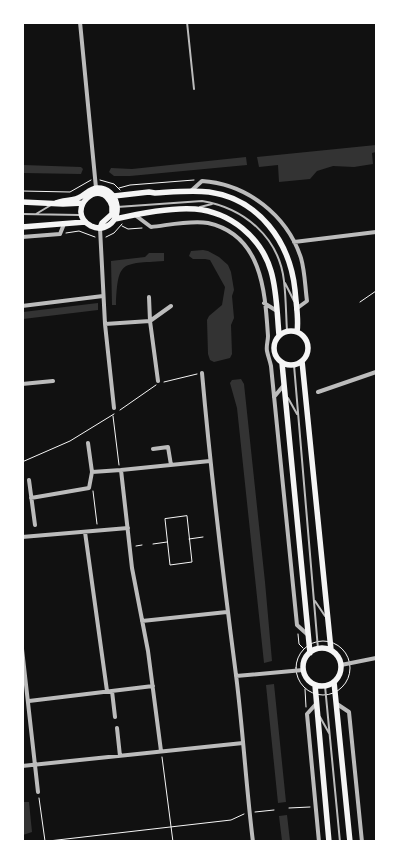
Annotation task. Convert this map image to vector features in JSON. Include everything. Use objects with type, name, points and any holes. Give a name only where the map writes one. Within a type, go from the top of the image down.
[{"type":"main road","points":[[56,203],[82,196],[88,191],[108,190],[114,202],[115,219]]},
{"type":"main road","points":[[96,191],[83,204],[82,215],[85,222],[93,228],[108,226],[115,219],[134,215],[193,209],[212,212],[230,219],[253,237],[262,249],[274,279],[279,336]]},
{"type":"main road","points":[[114,202],[150,196],[155,193],[208,192],[236,200],[253,211],[268,224],[283,245],[289,261],[293,277],[297,332]]},
{"type":"main road","points":[[22,202],[83,204]]},
{"type":"main road","points":[[100,228],[112,214],[114,202]]},
{"type":"main road","points":[[22,227],[85,222]]},
{"type":"main road","points":[[287,331],[297,332],[304,338],[308,346],[306,355],[302,361],[294,365],[282,363],[276,357],[275,341],[287,331]]},
{"type":"main road","points":[[302,361],[331,650]]},
{"type":"main road","points":[[282,363],[310,637],[310,653]]},
{"type":"main road","points":[[318,649],[331,650],[336,654],[341,665],[340,672],[334,682],[325,686],[315,685],[306,678],[303,663],[310,653],[318,649]]},
{"type":"main road","points":[[334,682],[350,842]]},
{"type":"main road","points":[[315,685],[329,842]]},
{"type":"street","points":[[80,22],[96,191]]},
{"type":"street","points":[[190,192],[202,181],[229,186],[259,202],[278,219],[294,242],[303,268],[307,301],[296,309]]},
{"type":"street","points":[[134,215],[151,227],[208,223],[224,228],[246,245],[257,264],[261,277],[268,338],[267,350],[271,364],[297,625],[310,637]]},
{"type":"street","points":[[22,238],[60,234],[64,224]]},
{"type":"street","points":[[100,228],[105,324],[114,408]]},
{"type":"street","points":[[294,242],[376,232]]},
{"type":"street","points":[[22,306],[103,296]]},
{"type":"street","points":[[149,298],[158,381]]},
{"type":"street","points":[[264,302],[277,312]]},
{"type":"street","points":[[105,324],[150,321],[171,306]]},
{"type":"street","points":[[318,392],[376,372]]},
{"type":"street","points":[[202,373],[210,461],[236,676],[253,842]]},
{"type":"street","points":[[22,384],[53,381]]},
{"type":"street","points":[[274,396],[284,385]]},
{"type":"street","points":[[31,498],[89,488],[92,472],[88,443]]},
{"type":"street","points":[[153,449],[168,447],[171,465]]},
{"type":"street","points":[[92,472],[210,461]]},
{"type":"street","points":[[121,470],[130,547],[153,686],[161,751]]},
{"type":"street","points":[[29,480],[35,525]]},
{"type":"street","points":[[22,537],[128,528]]},
{"type":"street","points":[[85,532],[109,691],[115,718]]},
{"type":"street","points":[[142,621],[227,612]]},
{"type":"street","points":[[22,649],[38,792]]},
{"type":"street","points":[[341,665],[376,658]]},
{"type":"street","points":[[236,676],[303,670]]},
{"type":"street","points":[[29,701],[153,686]]},
{"type":"street","points":[[316,704],[307,714],[320,842]]},
{"type":"street","points":[[337,704],[349,712],[362,842]]},
{"type":"street","points":[[116,728],[120,756]]},
{"type":"street","points":[[22,766],[243,743]]},
{"type":"lane","points":[[187,22],[194,89]]},
{"type":"lane","points":[[114,202],[215,203],[240,214],[263,233],[276,253],[284,280],[292,295],[296,309]]},
{"type":"lane","points":[[34,215],[56,203]]},
{"type":"lane","points":[[193,209],[215,203]]},
{"type":"lane","points":[[22,214],[82,215]]},
{"type":"lane","points":[[284,280],[287,331]]},
{"type":"lane","points":[[294,365],[318,649]]},
{"type":"lane","points":[[285,394],[298,416]]},
{"type":"lane","points":[[314,599],[327,619]]},
{"type":"lane","points":[[325,686],[340,842]]},
{"type":"lane","points":[[318,713],[329,733]]},
{"type":"path","points":[[119,188],[130,185],[175,181],[202,181]]},
{"type":"path","points":[[22,191],[70,192],[74,190]]},
{"type":"path","points":[[121,226],[128,229],[151,227]]},
{"type":"path","points":[[60,234],[75,231]]},
{"type":"path","points":[[360,302],[376,291]]},
{"type":"path","points":[[22,462],[70,441],[113,415],[155,386],[202,373]]},
{"type":"path","points":[[113,415],[121,470]]},
{"type":"path","points":[[89,488],[94,492],[98,530]]},
{"type":"path","points":[[187,516],[192,562],[170,565],[168,542],[165,518],[187,516]]},
{"type":"path","points":[[189,539],[203,538]]},
{"type":"path","points":[[153,544],[168,542]]},
{"type":"path","points":[[130,547],[142,545]]},
{"type":"path","points":[[297,625],[299,644],[303,648]]},
{"type":"path","points":[[318,641],[330,642],[342,649],[350,664],[344,684],[335,692],[327,695],[315,694],[306,688],[301,683],[296,670],[298,657],[303,648],[318,641]]},
{"type":"path","points":[[306,688],[304,694],[307,714]]},
{"type":"path","points":[[161,751],[173,842]]},
{"type":"path","points":[[38,792],[45,841]]},
{"type":"path","points":[[288,808],[316,806]]},
{"type":"path","points":[[40,842],[231,820],[242,814],[274,810]]},
{"type":"shaded area","points":[[376,145],[376,152],[372,153],[373,164],[354,167],[333,166],[317,171],[310,179],[279,182],[278,165],[259,167],[257,157]]},
{"type":"shaded area","points":[[246,157],[247,165],[130,176],[114,176],[109,172],[111,168],[132,169]]},
{"type":"shaded area","points":[[23,165],[81,167],[83,169],[81,174],[23,173]]},
{"type":"shaded area","points":[[203,250],[219,257],[228,265],[234,290],[232,296],[234,318],[231,325],[232,354],[230,358],[214,362],[210,360],[208,354],[207,320],[222,305],[225,287],[210,260],[193,259],[189,256],[191,251]]},
{"type":"shaded area","points":[[149,253],[164,253],[164,261],[130,264],[125,267],[118,280],[116,305],[112,305],[111,261],[145,257]]},
{"type":"shaded area","points":[[98,303],[98,310],[23,319],[23,312]]},
{"type":"shaded area","points":[[241,379],[244,384],[272,661],[264,663],[237,408],[230,383],[232,380]]},
{"type":"shaded area","points":[[274,684],[286,802],[278,803],[266,685]]},
{"type":"shaded area","points":[[22,802],[29,802],[32,832],[23,835]]},
{"type":"shaded area","points":[[287,815],[290,841],[282,841],[279,816]]}]
